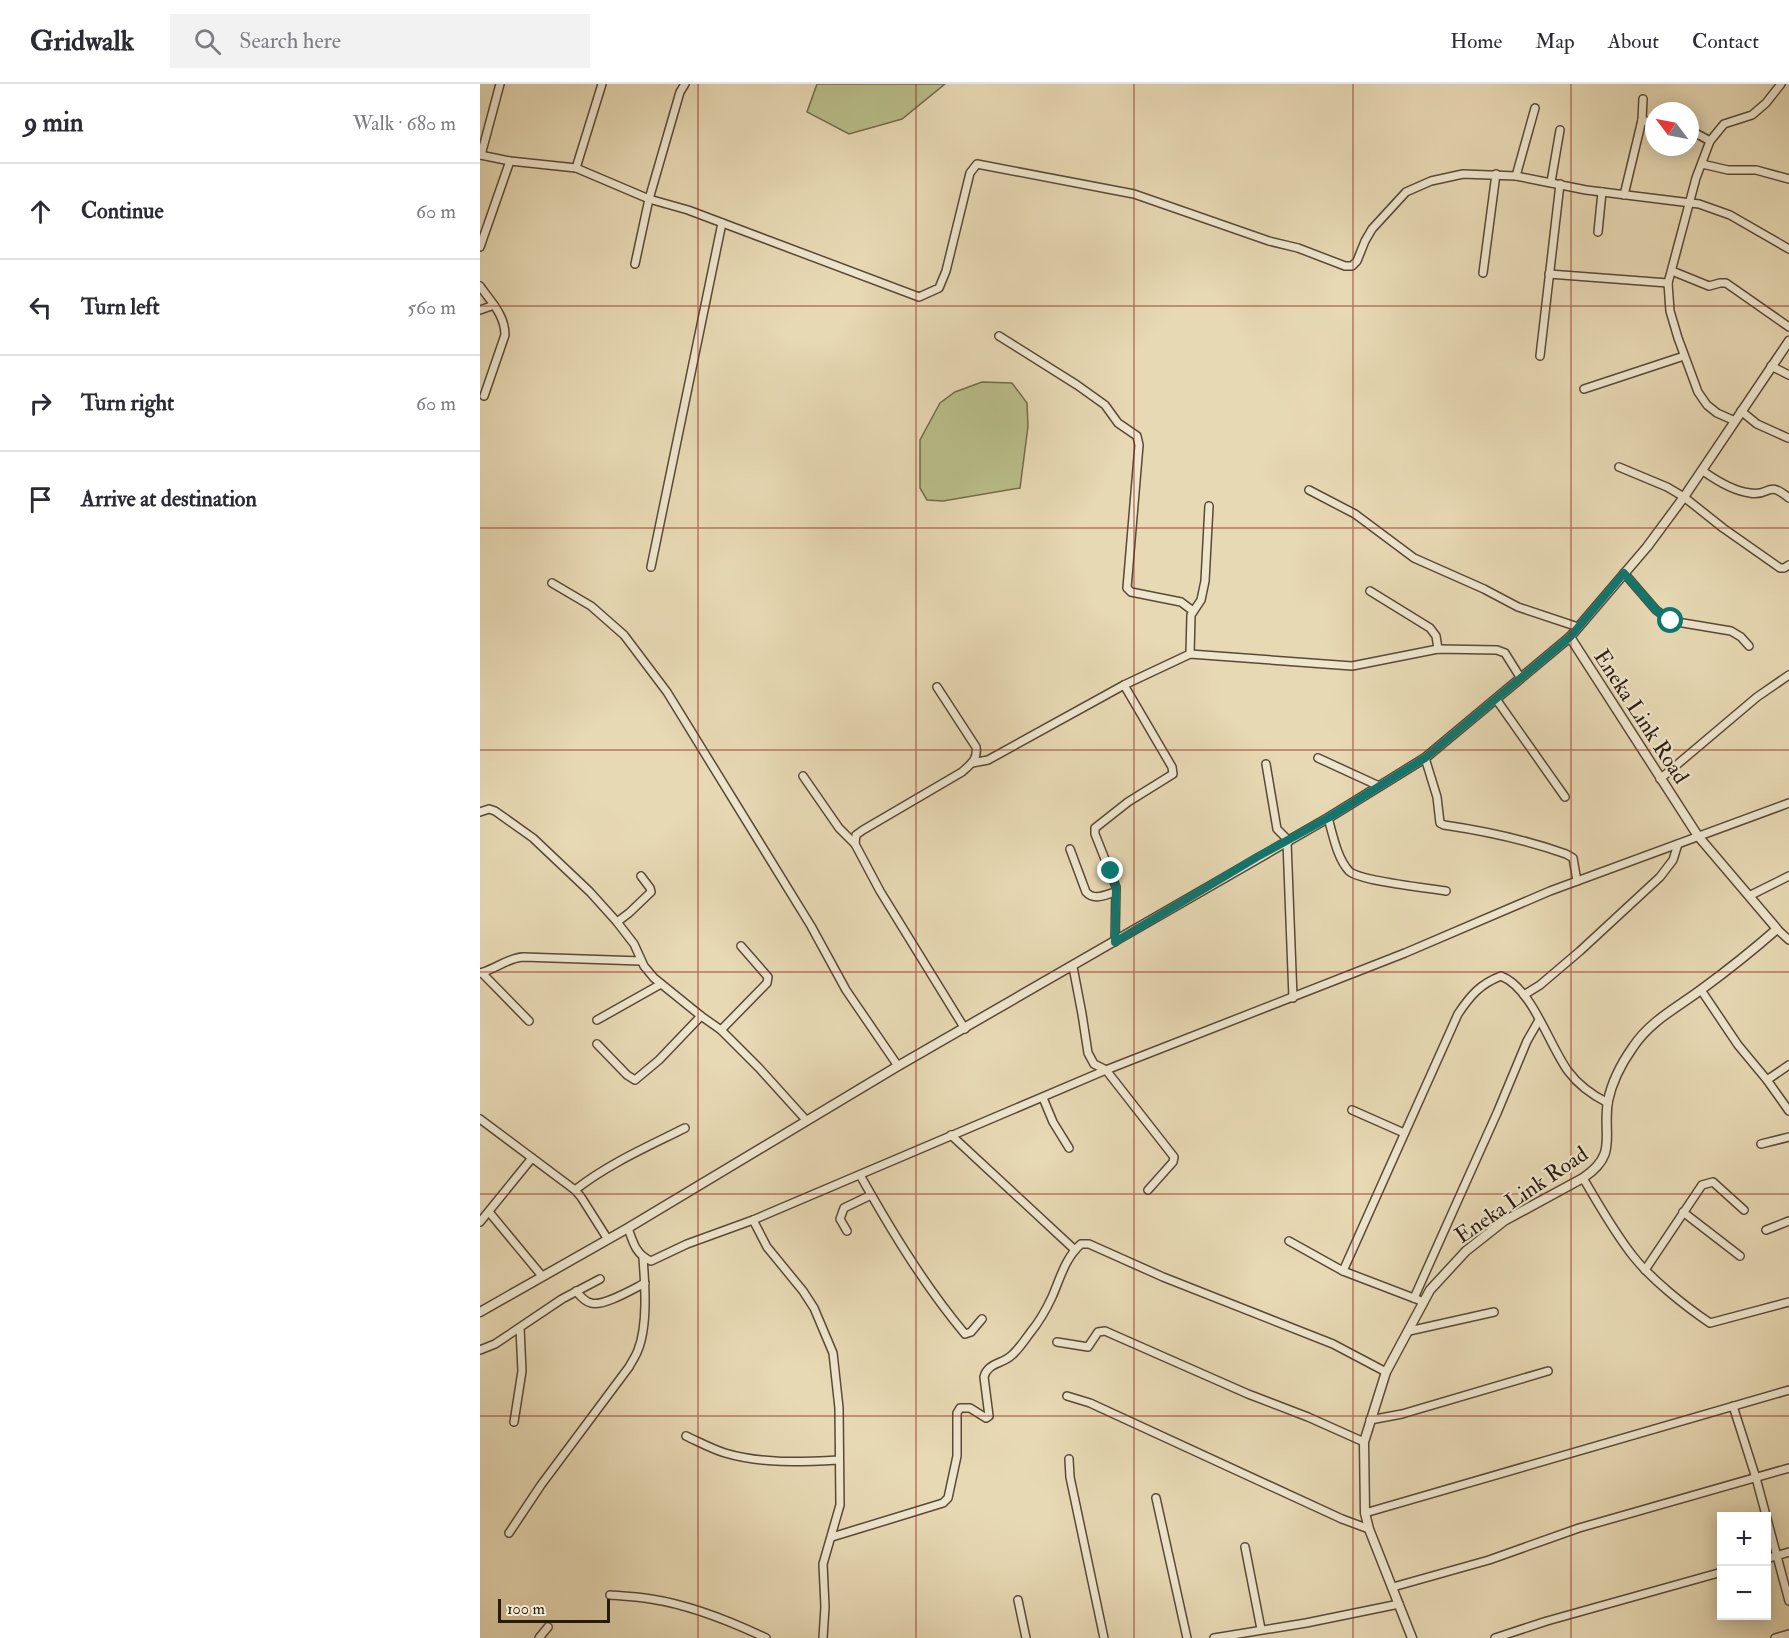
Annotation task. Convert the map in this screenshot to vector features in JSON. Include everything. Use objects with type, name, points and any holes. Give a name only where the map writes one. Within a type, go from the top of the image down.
[{"type":"street","points":[[576,168],[602,84]]},
{"type":"street","points":[[635,264],[649,199],[680,92],[685,84]]},
{"type":"street","points":[[1735,421],[1717,413],[1707,405],[1698,392],[1684,356],[1671,311],[1668,283],[1689,204],[1710,141],[1724,124],[1752,115],[1766,103],[1781,84]]},
{"type":"street","points":[[497,85],[481,155],[510,161],[576,168],[649,199],[663,201],[919,297],[939,288],[946,271],[970,174],[977,164],[1134,194],[1269,241],[1298,248],[1345,266],[1352,266],[1357,261],[1372,229],[1406,192],[1431,181],[1463,174],[1516,176],[1602,192],[1699,204],[1730,215],[1789,249]]},
{"type":"street","points":[[1624,195],[1642,120],[1643,99]]},
{"type":"street","points":[[1516,176],[1535,108]]},
{"type":"street","points":[[1551,182],[1560,130]]},
{"type":"street","points":[[1699,135],[1710,141]]},
{"type":"street","points":[[480,243],[510,161]]},
{"type":"street","points":[[1702,164],[1728,170],[1756,170],[1789,179]]},
{"type":"street","points":[[1483,273],[1496,174]]},
{"type":"street","points":[[1540,356],[1560,184]]},
{"type":"street","points":[[1599,232],[1602,192]]},
{"type":"street","points":[[651,567],[722,223]]},
{"type":"street","points":[[1672,271],[1709,286],[1726,283],[1789,327]]},
{"type":"street","points":[[1549,274],[1668,283]]},
{"type":"street","points":[[480,286],[500,314],[505,326],[505,335],[484,396]]},
{"type":"street","points":[[480,310],[494,305]]},
{"type":"street","points":[[999,336],[1105,405],[1118,423],[1137,436],[1139,439],[1127,588],[1131,592],[1181,602],[1193,610]]},
{"type":"street","points":[[480,1312],[628,1228],[898,1066],[1328,818],[1425,758],[1570,637],[1684,498],[1789,341]]},
{"type":"street","points":[[1584,389],[1684,356]]},
{"type":"street","points":[[1771,366],[1789,375]]},
{"type":"street","points":[[1741,411],[1757,424],[1788,438]]},
{"type":"street","points":[[1619,467],[1666,487],[1684,498],[1780,568],[1789,565]]},
{"type":"street","points":[[1703,471],[1721,484],[1745,492],[1759,494],[1774,489],[1789,498]]},
{"type":"street","points":[[1309,490],[1355,514],[1414,558],[1518,607],[1578,627]]},
{"type":"street","points":[[1190,654],[1193,610],[1201,600],[1205,581],[1209,506]]},
{"type":"street","points":[[1624,573],[1663,616],[1671,621],[1690,626],[1731,631],[1749,646]]},
{"type":"street","points":[[552,583],[591,606],[624,635],[667,692],[811,927],[846,990],[898,1066]]},
{"type":"street","points":[[1370,591],[1430,628],[1436,636],[1438,649]]},
{"type":"street","name":"Eneka Link Road","points":[[1412,1638],[1369,1529],[1365,1513],[1364,1442],[1386,1372],[1430,1290],[1466,1251],[1504,1221],[1583,1178],[1599,1166],[1607,1148],[1608,1103],[1614,1078],[1634,1045],[1658,1019],[1701,990],[1777,929],[1698,836],[1570,637]]},
{"type":"street","points":[[972,763],[988,760],[1124,685],[1190,654],[1352,666],[1438,649],[1501,651],[1520,677]]},
{"type":"street","points":[[1660,779],[1757,697],[1789,675]]},
{"type":"street","points":[[1115,942],[1115,892],[1111,871],[1095,834],[1095,828],[1128,802],[1173,774],[1172,767],[1124,685]]},
{"type":"street","points":[[855,843],[856,835],[962,772],[972,763],[977,754],[976,747],[937,687]]},
{"type":"street","points":[[1496,699],[1565,796]]},
{"type":"street","points":[[1318,758],[1378,786]]},
{"type":"street","points":[[1425,758],[1437,797],[1440,823],[1519,840],[1566,854],[1573,858],[1577,881]]},
{"type":"street","points":[[1266,764],[1277,829],[1288,841],[1293,998]]},
{"type":"street","points":[[803,776],[839,828],[855,843],[880,891],[965,1029]]},
{"type":"street","points":[[628,1228],[636,1249],[643,1258],[651,1261],[1106,1070],[1293,998],[1577,881],[1789,803]]},
{"type":"street","points":[[480,812],[495,811],[533,838],[590,892],[617,922],[634,944],[649,973],[721,1030],[806,1120]]},
{"type":"street","points":[[1328,818],[1335,844],[1346,867],[1353,874],[1446,891]]},
{"type":"street","points":[[1524,995],[1540,985],[1580,951],[1660,877],[1673,860],[1678,844]]},
{"type":"street","points":[[1070,849],[1086,892],[1090,896],[1096,897],[1115,892]]},
{"type":"street","points":[[617,922],[651,892],[641,876]]},
{"type":"street","points":[[1749,896],[1789,876]]},
{"type":"street","points":[[1777,929],[1789,940]]},
{"type":"street","points":[[721,1030],[767,983],[768,977],[741,946]]},
{"type":"street","points":[[529,1021],[481,973],[494,969],[513,958],[524,957],[641,961]]},
{"type":"street","points":[[1073,967],[1088,1053],[1094,1064],[1106,1070],[1174,1157],[1173,1162],[1148,1191]]},
{"type":"street","points":[[1343,1271],[1458,1014],[1479,987],[1501,976],[1509,979],[1524,995],[1575,1080],[1590,1093],[1608,1103]]},
{"type":"street","points":[[597,1020],[661,984]]},
{"type":"street","points":[[1701,990],[1738,1044],[1789,1111]]},
{"type":"street","points":[[597,1044],[627,1076],[635,1080],[659,1060],[701,1016]]},
{"type":"street","points":[[1414,1298],[1527,1041],[1539,1020]]},
{"type":"street","points":[[1767,1080],[1789,1065]]},
{"type":"street","points":[[1043,1098],[1053,1122],[1069,1148]]},
{"type":"street","points":[[1352,1110],[1404,1133]]},
{"type":"street","points":[[480,1119],[575,1190],[607,1238]]},
{"type":"street","points":[[575,1190],[625,1158],[685,1128]]},
{"type":"street","points":[[951,1135],[1075,1250]]},
{"type":"street","points":[[1761,1144],[1789,1137]]},
{"type":"street","points":[[480,1222],[532,1158]]},
{"type":"street","points":[[860,1175],[911,1259],[965,1334],[971,1332],[982,1319]]},
{"type":"street","points":[[1583,1178],[1618,1234],[1645,1270],[1710,1323],[1789,1302]]},
{"type":"street","points":[[1645,1270],[1702,1185],[1713,1182],[1744,1210]]},
{"type":"street","points":[[847,1232],[840,1219],[844,1209],[871,1196]]},
{"type":"street","points":[[489,1212],[542,1276]]},
{"type":"street","points":[[1683,1212],[1740,1256]]},
{"type":"street","points":[[753,1220],[767,1247],[814,1308],[833,1353],[839,1408],[840,1505],[823,1564],[825,1607],[823,1638]]},
{"type":"street","points":[[1766,1230],[1789,1221]]},
{"type":"street","points":[[1289,1241],[1343,1271],[1424,1302]]},
{"type":"street","points":[[832,1537],[943,1503],[948,1498],[957,1456],[957,1413],[960,1408],[968,1407],[986,1418],[989,1416],[985,1371],[1011,1356],[1033,1330],[1042,1317],[1061,1274],[1081,1244],[1089,1244],[1163,1277],[1334,1344],[1386,1372]]},
{"type":"street","points":[[509,1533],[629,1367],[639,1348],[643,1326],[645,1283],[643,1258]]},
{"type":"street","points":[[480,1350],[495,1344],[542,1311],[600,1279]]},
{"type":"street","points":[[576,1291],[588,1303],[595,1304],[605,1302],[645,1283]]},
{"type":"street","points":[[1409,1331],[1494,1312]]},
{"type":"street","points":[[514,1422],[522,1371],[520,1328]]},
{"type":"street","points":[[1057,1342],[1088,1347],[1098,1332],[1106,1331],[1364,1442]]},
{"type":"street","points":[[1370,1420],[1402,1414],[1548,1371]]},
{"type":"street","points":[[1365,1513],[1789,1390]]},
{"type":"street","points":[[1067,1396],[1090,1403],[1332,1515],[1369,1529]]},
{"type":"street","points":[[1733,1406],[1756,1478],[1789,1601]]},
{"type":"street","points":[[686,1436],[725,1453],[757,1459],[792,1462],[839,1460]]},
{"type":"street","points":[[1069,1459],[1070,1478],[1104,1638]]},
{"type":"street","points":[[1393,1587],[1489,1560],[1578,1528],[1789,1468]]},
{"type":"street","points":[[1156,1498],[1187,1638]]},
{"type":"street","points":[[1245,1547],[1263,1629],[1268,1638]]},
{"type":"street","points":[[1771,1558],[1789,1552]]},
{"type":"street","points":[[1494,1638],[1717,1573]]},
{"type":"street","points":[[609,1595],[676,1604],[712,1615],[766,1638]]},
{"type":"street","points":[[1018,1600],[1026,1638]]},
{"type":"street","points":[[1214,1638],[1306,1623],[1399,1604]]},
{"type":"street","points":[[539,1638],[548,1627]]},
{"type":"street","points":[[1775,1638],[1789,1634]]},
{"type":"green space","points":[[817,84],[945,84],[902,119],[849,134],[807,112]]},
{"type":"green space","points":[[982,382],[1012,383],[1027,403],[1028,426],[1020,488],[943,501],[927,500],[920,488],[920,440],[940,403],[955,392]]},
{"type":"route","points":[[1111,871],[1116,887],[1115,942],[1257,857],[1328,818],[1425,758],[1570,637],[1624,573],[1656,610],[1671,621]]}]
